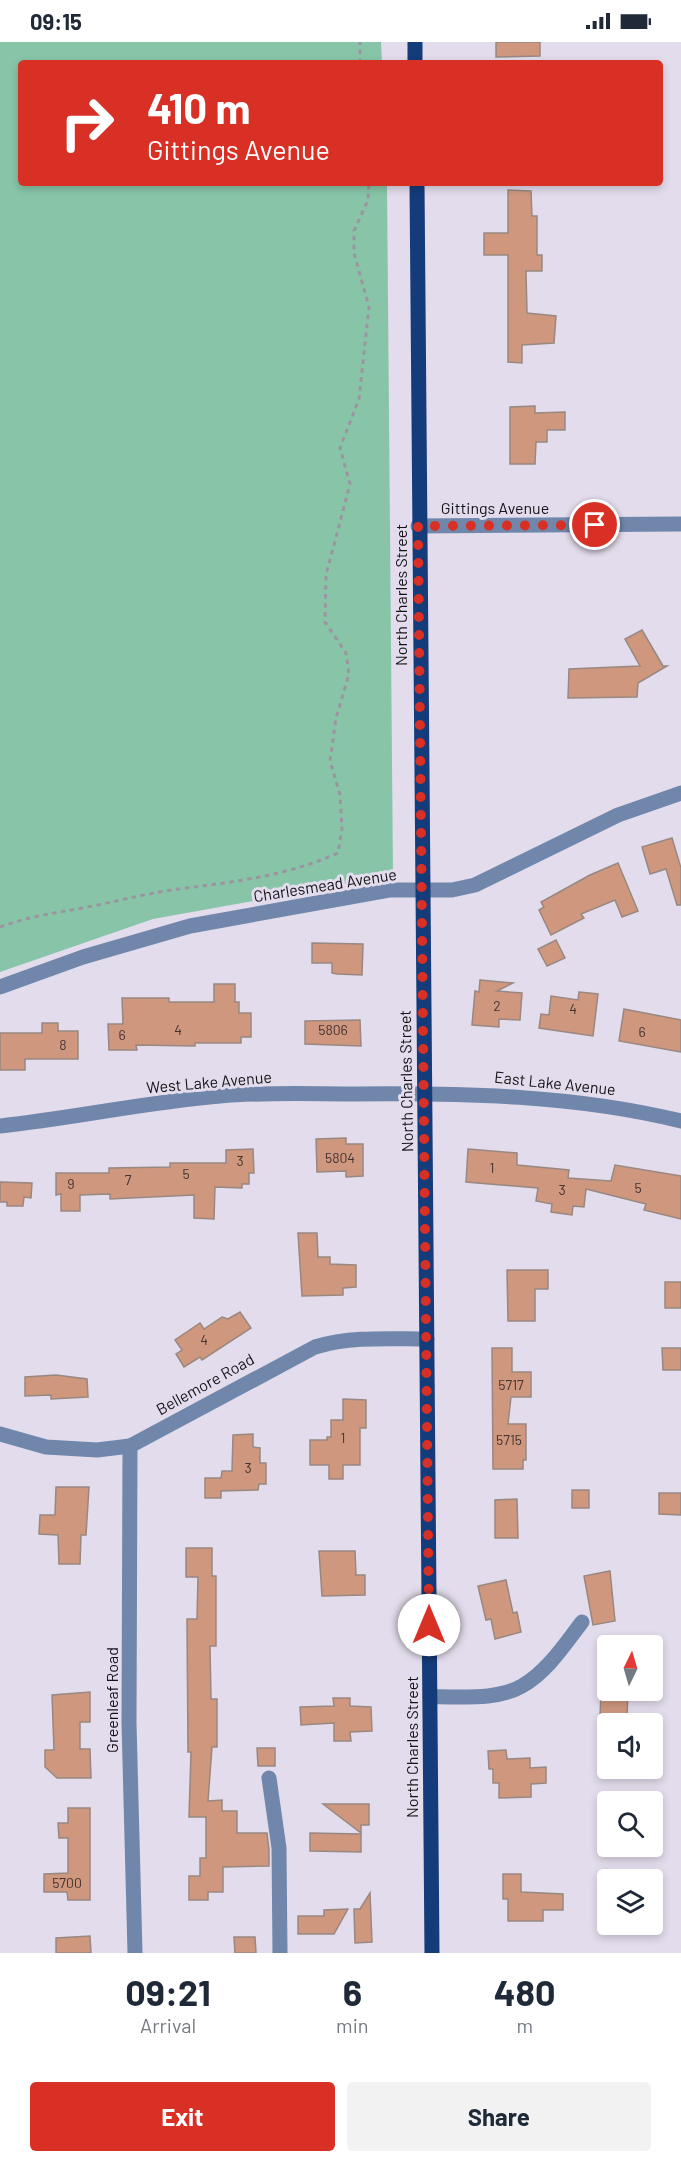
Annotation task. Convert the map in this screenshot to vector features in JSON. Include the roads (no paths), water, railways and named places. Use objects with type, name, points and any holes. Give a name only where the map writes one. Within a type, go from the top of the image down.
[{"type":"main road","points":[[415,42],[415,60]]},
{"type":"main road","name":"North Charles Street","points":[[417,186],[421,890],[432,1953]]},
{"type":"street","name":"Gittings Avenue","points":[[418,526],[681,524]]},
{"type":"street","name":"Charlesmead Avenue","points":[[0,987],[83,957],[190,926],[389,890],[452,890],[475,885],[618,815],[681,793]]},
{"type":"street","name":"East Lake Avenue","points":[[424,1093],[572,1100],[681,1121]]},
{"type":"street","name":"West Lake Avenue","points":[[0,1126],[221,1096],[424,1093]]},
{"type":"street","name":"Bellemore Road","points":[[0,1434],[46,1447],[97,1450],[130,1446],[315,1347],[337,1341],[359,1339],[427,1339]]},
{"type":"street","name":"Greenleaf Road","points":[[130,1446],[129,1723],[135,1953]]},
{"type":"street","points":[[430,1697],[494,1695],[522,1686],[556,1656],[582,1622]]},
{"type":"street","points":[[269,1778],[279,1848],[280,1953]]}]
